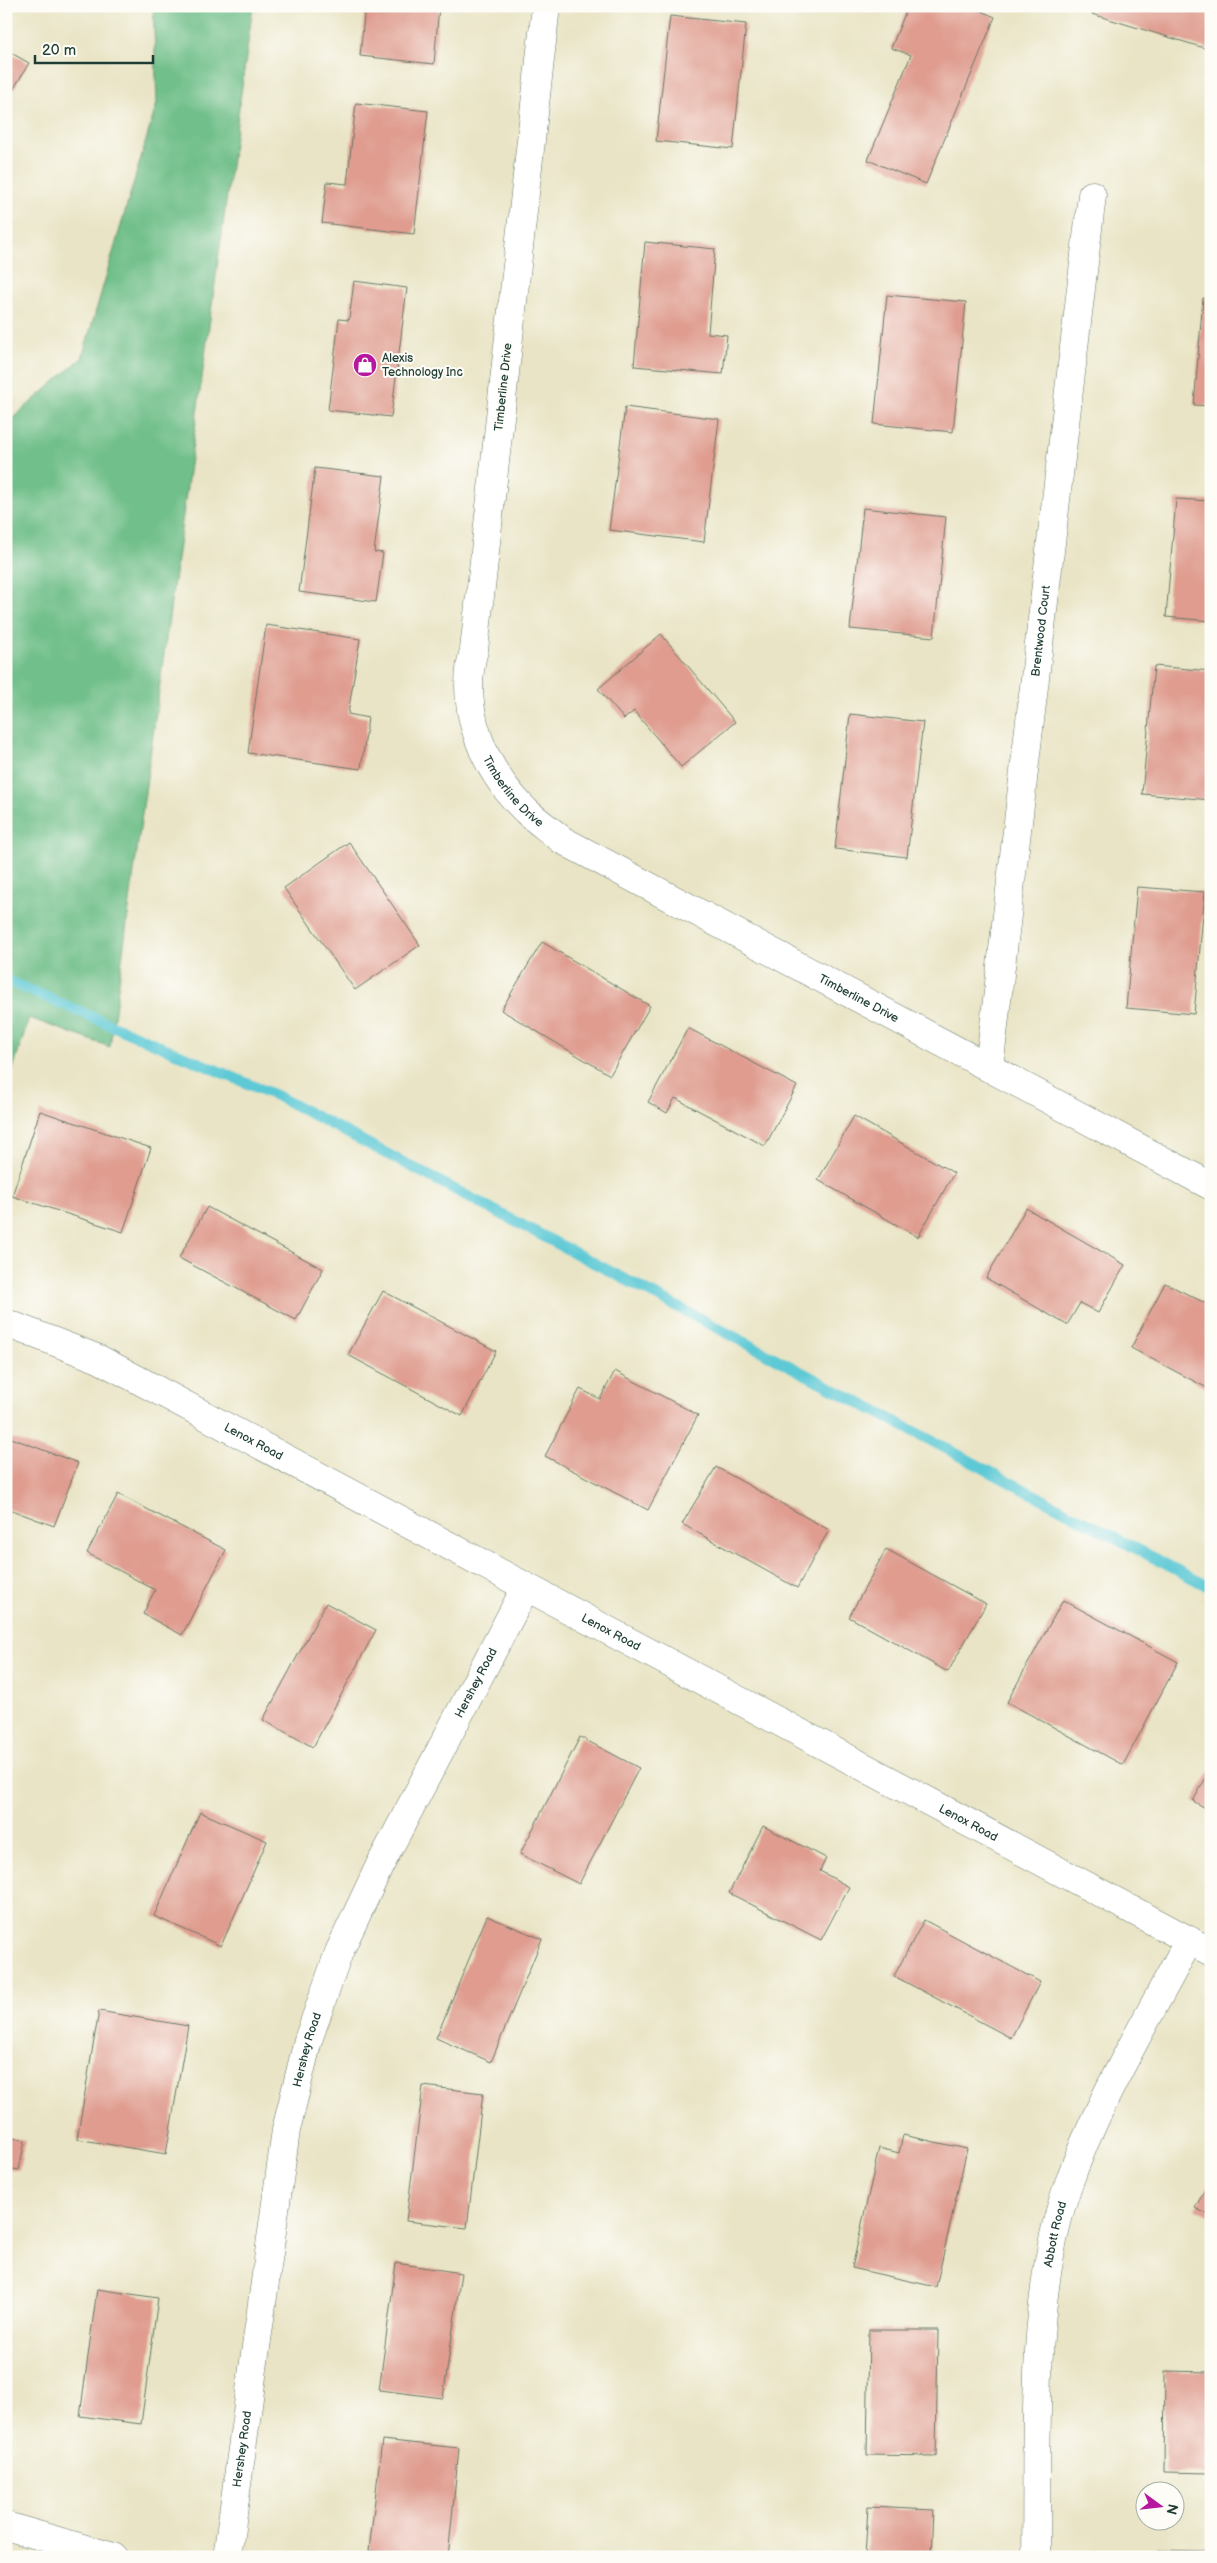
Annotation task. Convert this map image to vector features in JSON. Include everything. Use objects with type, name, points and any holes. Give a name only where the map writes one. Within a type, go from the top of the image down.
[{"type":"street","name":"Timberline Drive","points":[[546,6],[474,650],[470,662],[468,700],[478,739],[497,776],[526,811],[562,840],[1211,1186]]},
{"type":"street","name":"Brentwood Court","points":[[989,1068],[1092,195]]},
{"type":"street","name":"Lenox Road","points":[[6,1323],[99,1359],[1200,1946]]},
{"type":"street","name":"Hershey Road","points":[[227,2557],[286,2130],[308,2040],[338,1952],[526,1587]]},
{"type":"street","name":"Abbott Road","points":[[1036,2557],[1040,2341],[1048,2264],[1067,2189],[1096,2117],[1200,1946]]},
{"type":"street","points":[[6,2526],[113,2557]]},
{"type":"green space","points":[[153,6],[253,6],[110,1047],[29,1018],[6,1091],[6,424],[82,358],[157,103]]},
{"type":"building","points":[[365,6],[439,6],[434,64],[360,56]]},
{"type":"building","points":[[908,6],[970,6],[995,17],[926,184],[868,160],[911,55],[891,48]]},
{"type":"building","points":[[1095,6],[1211,6],[1211,50],[1092,14]]},
{"type":"building","points":[[670,16],[746,24],[733,149],[656,141]]},
{"type":"building","points":[[6,50],[29,63],[6,102]]},
{"type":"building","points":[[356,103],[428,111],[414,234],[322,223],[327,182],[347,184]]},
{"type":"building","points":[[645,242],[715,249],[708,333],[727,335],[723,374],[634,366]]},
{"type":"building","name":"Alexis Technology Inc","points":[[354,281],[407,288],[391,417],[328,410],[339,319],[349,320]]},
{"type":"building","points":[[887,295],[966,302],[953,432],[874,424]]},
{"type":"building","points":[[1203,298],[1211,299],[1211,406],[1194,405]]},
{"type":"building","points":[[625,407],[719,419],[704,542],[609,530]]},
{"type":"building","points":[[315,468],[384,476],[374,552],[383,553],[376,602],[299,592]]},
{"type":"building","points":[[1176,499],[1211,501],[1211,621],[1166,617]]},
{"type":"building","points":[[863,508],[946,517],[934,637],[850,629]]},
{"type":"building","points":[[266,625],[360,639],[348,714],[368,718],[361,769],[248,753]]},
{"type":"building","points":[[661,634],[735,722],[681,767],[634,711],[624,719],[598,689]]},
{"type":"building","points":[[1154,666],[1211,671],[1211,800],[1142,794]]},
{"type":"building","points":[[850,714],[923,722],[907,857],[835,849]]},
{"type":"building","points":[[349,842],[420,945],[355,990],[284,888]]},
{"type":"building","points":[[1137,887],[1205,892],[1194,1014],[1126,1008]]},
{"type":"building","points":[[542,942],[650,1006],[610,1075],[501,1010]]},
{"type":"building","points":[[688,1028],[797,1086],[765,1146],[675,1098],[667,1113],[648,1102]]},
{"type":"building","points":[[40,1111],[151,1148],[123,1232],[12,1196]]},
{"type":"building","points":[[854,1116],[954,1173],[918,1237],[818,1180]]},
{"type":"building","points":[[207,1207],[323,1269],[296,1320],[179,1258]]},
{"type":"building","points":[[1026,1208],[1125,1265],[1098,1313],[1080,1303],[1067,1325],[986,1278]]},
{"type":"building","points":[[1165,1283],[1211,1306],[1211,1390],[1131,1348]]},
{"type":"building","points":[[383,1291],[496,1351],[462,1416],[348,1355]]},
{"type":"building","points":[[615,1371],[698,1415],[648,1510],[545,1456],[580,1389],[600,1399]]},
{"type":"building","points":[[6,1436],[78,1463],[54,1526],[6,1508]]},
{"type":"building","points":[[716,1467],[829,1530],[797,1588],[682,1524]]},
{"type":"building","points":[[118,1494],[226,1550],[182,1635],[143,1614],[155,1590],[87,1553]]},
{"type":"building","points":[[886,1549],[986,1604],[948,1672],[849,1617]]},
{"type":"building","points":[[1063,1600],[1178,1662],[1123,1765],[1007,1702]]},
{"type":"building","points":[[326,1603],[376,1630],[313,1747],[263,1720]]},
{"type":"building","points":[[580,1737],[639,1768],[579,1884],[520,1854]]},
{"type":"building","points":[[1211,1769],[1211,1811],[1193,1801]]},
{"type":"building","points":[[200,1812],[267,1841],[221,1946],[154,1916]]},
{"type":"building","points":[[763,1826],[826,1858],[820,1871],[849,1887],[821,1940],[729,1893]]},
{"type":"building","points":[[487,1916],[542,1939],[491,2062],[436,2038]]},
{"type":"building","points":[[924,1920],[1040,1982],[1011,2038],[894,1976]]},
{"type":"building","points":[[99,2011],[188,2026],[166,2154],[77,2139]]},
{"type":"building","points":[[423,2086],[483,2093],[467,2228],[406,2221]]},
{"type":"building","points":[[903,2135],[967,2149],[936,2287],[852,2268],[879,2148],[899,2153]]},
{"type":"building","points":[[6,2137],[25,2140],[19,2170],[6,2168]]},
{"type":"building","points":[[1211,2179],[1211,2216],[1195,2208]]},
{"type":"building","points":[[396,2263],[461,2273],[443,2398],[379,2390]]},
{"type":"building","points":[[97,2289],[158,2298],[141,2424],[80,2416]]},
{"type":"building","points":[[869,2330],[938,2330],[936,2456],[867,2455]]},
{"type":"building","points":[[1165,2371],[1211,2372],[1211,2473],[1164,2472]]},
{"type":"building","points":[[382,2440],[459,2448],[448,2557],[369,2551]]},
{"type":"building","points":[[868,2507],[934,2510],[932,2557],[865,2557]]},
{"type":"building","points":[[1157,2550],[1211,2551],[1211,2557],[1157,2557]]},
{"type":"waterway","points":[[6,980],[279,1097],[1211,1588]]},
{"type":"place","name":"Alexis Technology Inc","points":[[365,365]]}]
